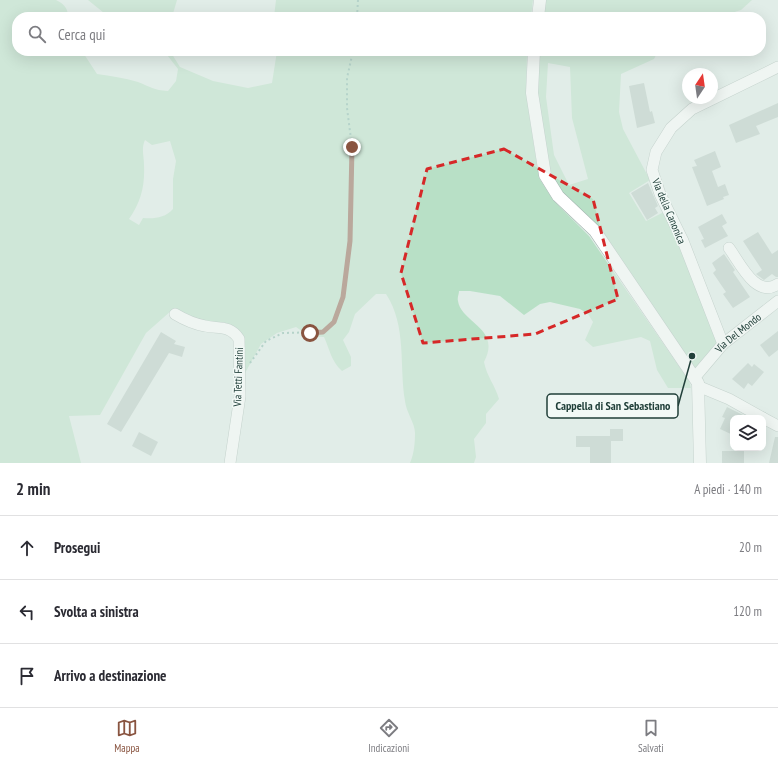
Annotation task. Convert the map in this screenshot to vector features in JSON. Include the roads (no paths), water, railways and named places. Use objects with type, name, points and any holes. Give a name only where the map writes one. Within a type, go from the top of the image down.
[{"type":"street","points":[[539,12],[540,0]]},
{"type":"street","points":[[534,56],[532,94],[545,175],[558,196],[595,231],[699,377],[729,400],[757,415]]},
{"type":"street","name":"Via della Canonica","points":[[723,344],[683,240],[660,194],[652,170],[656,152],[672,128],[692,109],[778,67]]},
{"type":"street","points":[[729,248],[755,283],[761,288],[768,289],[778,284]]},
{"type":"street","name":"Via Del Mondo","points":[[699,377],[723,344],[778,301]]},
{"type":"street","name":"Via Tetti Fantini","points":[[175,314],[185,321],[207,327],[222,327],[235,332],[239,339],[240,396],[230,463]]},
{"type":"street","points":[[699,377],[700,463]]},
{"type":"street","points":[[766,420],[778,426]]},
{"type":"place","name":"Cappella di San Sebastiano","points":[[692,356]]}]
